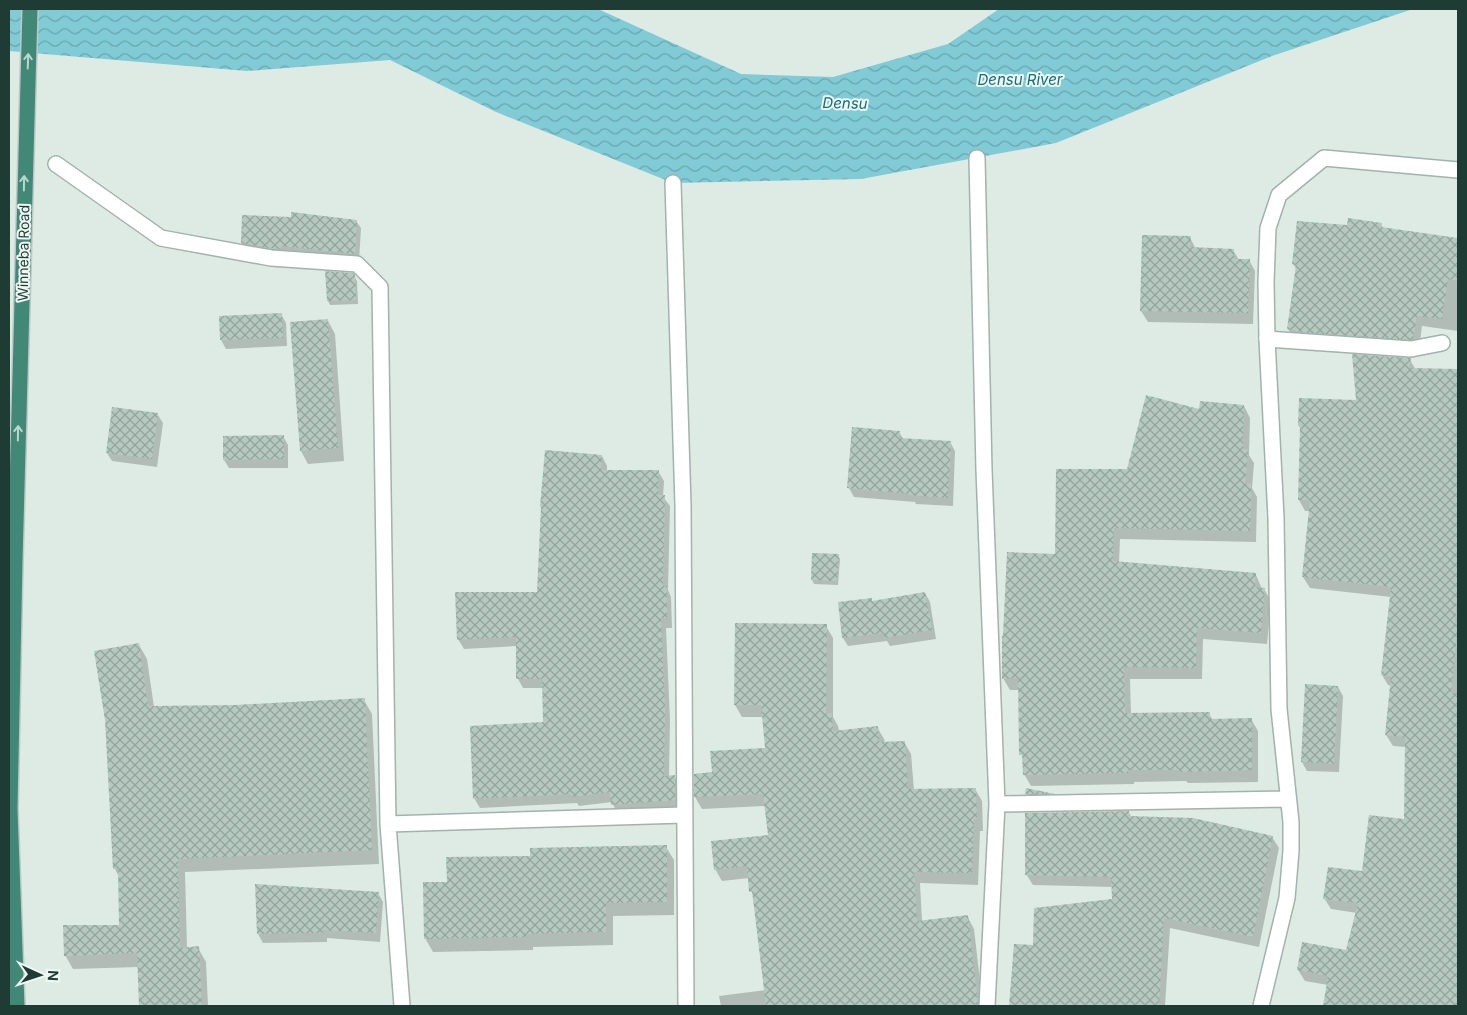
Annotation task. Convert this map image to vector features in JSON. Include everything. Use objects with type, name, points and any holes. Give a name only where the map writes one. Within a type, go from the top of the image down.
[{"type":"highway","name":"Winneba Road","points":[[17,1006],[10,809],[30,9]]},
{"type":"street","points":[[977,158],[984,470],[996,804],[987,1006]]},
{"type":"street","points":[[1261,1006],[1287,898],[1291,851],[1291,822],[1279,709],[1276,518],[1267,339],[1266,282],[1268,228],[1279,195],[1324,158],[1458,170]]},
{"type":"street","points":[[56,164],[160,238],[271,258],[357,264],[380,287],[388,824],[402,1006]]},
{"type":"street","points":[[673,183],[683,505],[686,1006]]},
{"type":"street","points":[[1267,339],[1411,349],[1442,343]]},
{"type":"street","points":[[996,804],[1288,798]]},
{"type":"street","points":[[388,824],[684,815]]},
{"type":"water","name":"Densu River","points":[[9,9],[598,9],[741,74],[833,77],[948,44],[999,9],[1413,9],[1272,56],[1056,143],[861,179],[673,183],[496,112],[390,60],[247,71],[9,51]]},
{"type":"building","points":[[291,212],[357,220],[355,254],[281,246],[281,249],[269,248],[241,243],[242,215],[291,217]]},
{"type":"building","points":[[1348,218],[1382,223],[1381,227],[1458,238],[1458,281],[1448,279],[1442,319],[1417,316],[1413,339],[1410,340],[1309,333],[1287,329],[1296,265],[1292,264],[1297,221],[1347,225]]},
{"type":"building","points":[[1142,235],[1191,236],[1190,247],[1234,249],[1234,259],[1250,259],[1248,313],[1140,311]]},
{"type":"building","points":[[325,271],[353,273],[355,275],[356,300],[327,301]]},
{"type":"building","points":[[282,313],[283,338],[220,340],[219,316]]},
{"type":"building","points":[[328,319],[338,448],[300,451],[290,322]]},
{"type":"building","points":[[1352,354],[1411,358],[1409,368],[1458,369],[1458,587],[1455,624],[1458,624],[1451,693],[1458,693],[1458,1006],[1323,1006],[1328,976],[1297,970],[1302,942],[1346,950],[1358,903],[1323,899],[1328,867],[1362,871],[1369,815],[1404,819],[1405,737],[1385,735],[1391,676],[1381,675],[1391,587],[1302,577],[1310,500],[1298,500],[1299,398],[1356,400]]},
{"type":"building","points":[[1146,395],[1199,409],[1200,401],[1244,405],[1243,449],[1248,450],[1245,484],[1251,484],[1250,531],[1114,528],[1113,561],[1256,573],[1255,587],[1265,588],[1261,633],[1197,628],[1196,668],[1124,667],[1125,711],[1126,713],[1210,712],[1210,719],[1252,718],[1252,770],[1180,772],[1180,770],[1128,770],[1128,773],[1023,775],[1022,755],[1019,755],[1018,678],[1002,679],[1002,636],[1007,552],[1055,554],[1056,469],[1127,469]]},
{"type":"building","points":[[112,407],[158,413],[152,459],[106,453]]},
{"type":"building","points":[[852,427],[900,431],[899,438],[951,441],[948,498],[847,488]]},
{"type":"building","points":[[284,435],[284,459],[223,460],[223,436]]},
{"type":"building","points":[[545,450],[602,455],[601,470],[659,470],[658,495],[665,495],[663,586],[667,586],[667,618],[661,618],[665,709],[664,776],[675,775],[675,800],[611,805],[610,792],[572,797],[571,794],[473,799],[470,726],[543,722],[542,679],[516,679],[516,637],[457,640],[455,592],[537,592],[540,507]]},
{"type":"building","points":[[812,553],[839,554],[837,581],[811,580]]},
{"type":"building","points":[[925,592],[932,630],[884,638],[883,633],[842,638],[838,602],[872,598],[872,601]]},
{"type":"building","points":[[735,623],[827,624],[826,714],[832,713],[833,731],[878,726],[879,742],[905,741],[908,789],[976,788],[977,819],[974,819],[972,873],[914,872],[917,921],[968,915],[978,1004],[963,1006],[766,1006],[752,891],[749,892],[747,866],[714,870],[711,841],[768,835],[763,794],[694,797],[694,774],[712,772],[710,751],[765,748],[761,705],[734,705]]},
{"type":"building","points":[[139,643],[148,706],[235,705],[365,698],[372,850],[178,859],[180,948],[199,946],[202,1005],[139,1006],[137,953],[64,956],[63,925],[119,925],[118,869],[113,869],[105,720],[94,651]]},
{"type":"building","points":[[1305,684],[1338,686],[1334,764],[1301,762]]},
{"type":"building","points":[[1026,788],[1055,794],[1025,794]]},
{"type":"building","points":[[1129,811],[1129,816],[1193,818],[1273,836],[1253,937],[1164,918],[1159,1006],[1009,1006],[1014,944],[1033,945],[1034,908],[1112,899],[1111,877],[1025,875],[1025,813]]},
{"type":"building","points":[[667,845],[667,902],[606,903],[606,932],[526,934],[526,937],[424,939],[423,882],[447,882],[446,857],[530,856],[530,848]]},
{"type":"building","points":[[255,884],[379,892],[376,933],[322,930],[323,933],[257,934]]},
{"type":"water label","name":"Densu","points":[[845,103]]}]
